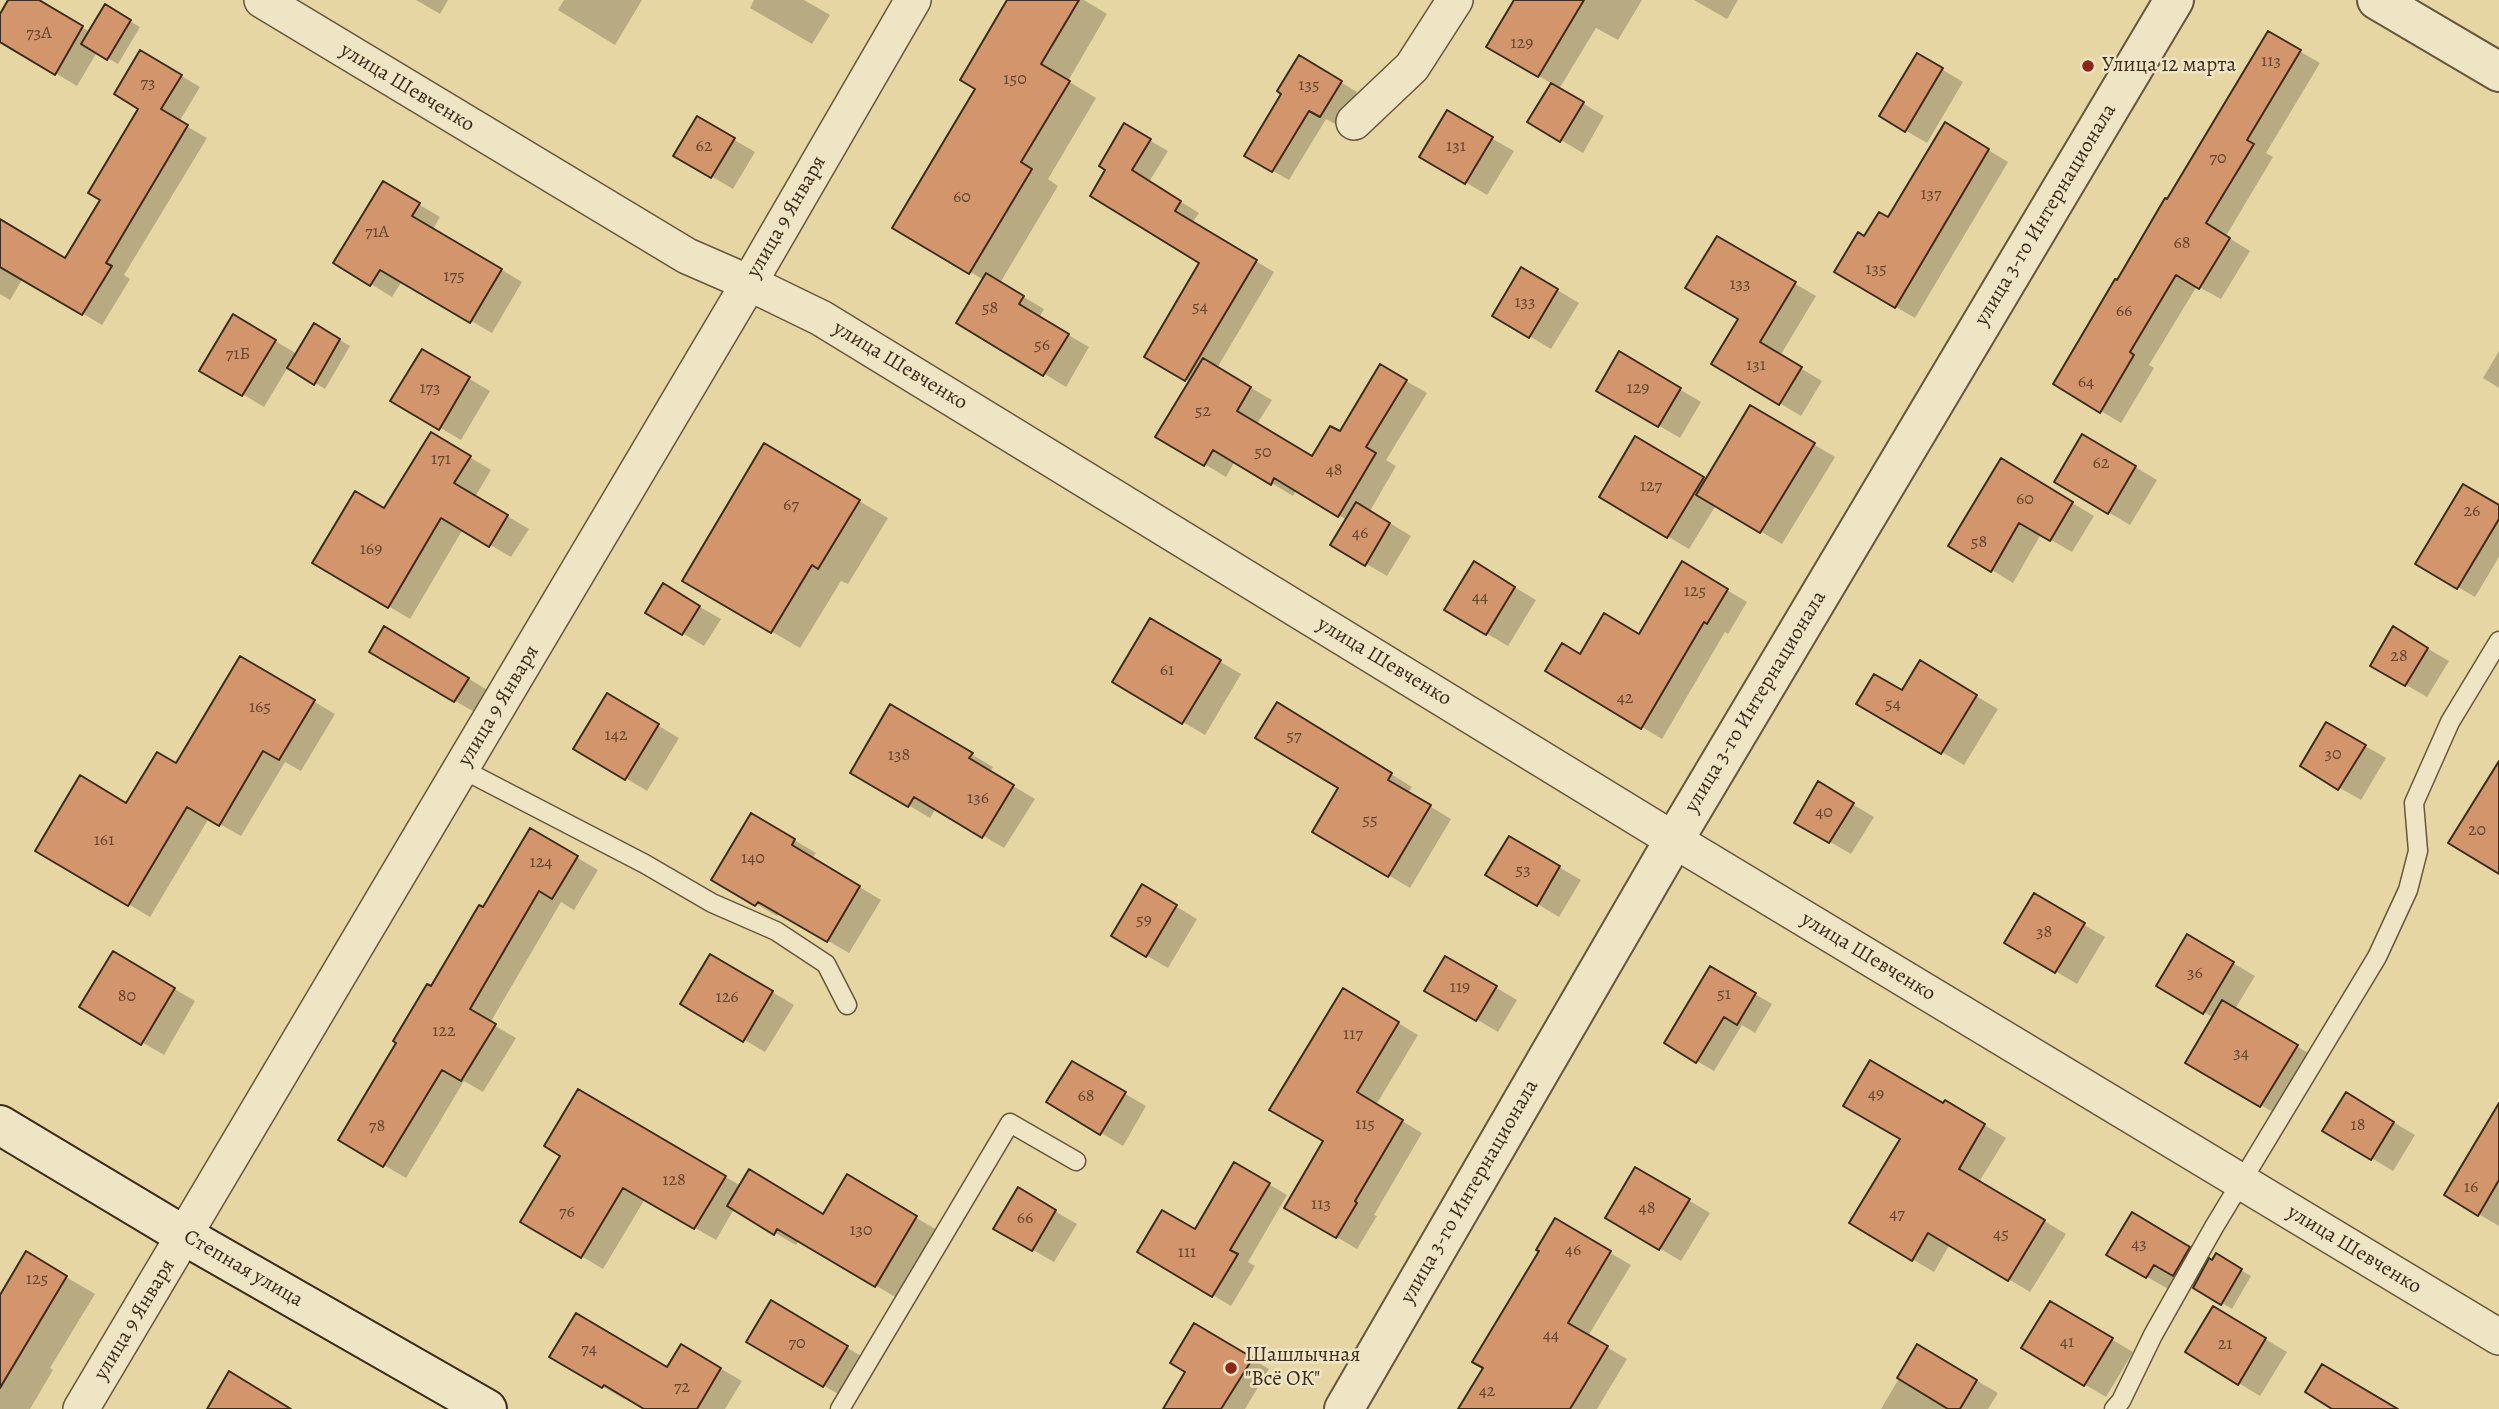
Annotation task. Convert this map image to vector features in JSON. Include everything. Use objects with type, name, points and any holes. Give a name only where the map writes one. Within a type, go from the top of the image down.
[{"type":"street","name":"улица Шевченко","points":[[262,0],[687,256],[821,318],[1674,840],[2499,1337]]},
{"type":"street","name":"улица 9 Января","points":[[81,1409],[749,283],[913,0]]},
{"type":"street","points":[[1354,122],[1412,67],[1455,0]]},
{"type":"street","name":"улица 3-го Интернационала","points":[[1344,1409],[1674,840],[2174,0]]},
{"type":"street","points":[[2377,0],[2499,72]]},
{"type":"street","name":"Степная улица","points":[[0,1125],[185,1236],[487,1409]]},
{"type":"lane","points":[[2113,1409],[2121,1401],[2153,1335],[2241,1182],[2377,957],[2408,890],[2418,851],[2414,803],[2450,722],[2499,641]]},
{"type":"lane","points":[[462,769],[645,864],[712,903],[776,931],[826,964],[847,1005]]},
{"type":"lane","points":[[840,1409],[1010,1123],[1076,1161]]},
{"type":"building","points":[[8,0],[39,0],[83,26],[55,75],[0,42],[0,14]]},
{"type":"building","points":[[1007,0],[1079,0],[1041,64],[1070,81],[1021,162],[1032,169],[969,274],[892,228],[975,89],[960,80]]},
{"type":"building","points":[[1514,0],[1584,0],[1538,77],[1486,47]]},
{"type":"building","points":[[105,4],[131,20],[107,60],[81,44]]},
{"type":"building","points":[[2268,31],[2301,50],[2247,140],[2254,144],[2206,223],[2230,238],[2199,289],[2176,275],[2130,352],[2134,355],[2100,413],[2053,384]]},
{"type":"building","points":[[140,50],[182,75],[161,109],[188,125],[106,263],[112,266],[82,315],[0,267],[0,219],[65,258],[100,200],[88,193],[138,109],[114,94]]},
{"type":"building","points":[[1917,53],[1943,68],[1905,132],[1879,116]]},
{"type":"building","points":[[1299,55],[1342,81],[1320,117],[1309,111],[1272,172],[1244,156],[1281,94],[1277,91]]},
{"type":"building","points":[[1551,83],[1584,102],[1560,142],[1527,122]]},
{"type":"building","points":[[1447,110],[1493,137],[1465,184],[1419,157]]},
{"type":"building","points":[[697,116],[735,138],[711,178],[673,156]]},
{"type":"building","points":[[1945,122],[1989,149],[1895,308],[1834,272],[1858,232],[1864,236],[1879,212],[1888,217]]},
{"type":"building","points":[[1124,123],[1151,139],[1132,170],[1181,201],[1175,211],[1257,260],[1185,381],[1144,357],[1199,263],[1090,196],[1105,170],[1099,166]]},
{"type":"building","points":[[383,181],[420,203],[412,216],[502,269],[470,323],[380,270],[370,286],[333,263]]},
{"type":"building","points":[[1717,236],[1796,282],[1760,342],[1802,367],[1779,405],[1711,364],[1738,319],[1685,288]]},
{"type":"building","points":[[1521,267],[1558,289],[1529,338],[1492,316]]},
{"type":"building","points":[[986,273],[1024,296],[1019,304],[1069,334],[1043,376],[956,323]]},
{"type":"building","points":[[233,314],[276,340],[242,396],[199,371]]},
{"type":"building","points":[[314,323],[340,339],[314,385],[287,368]]},
{"type":"building","points":[[422,349],[470,377],[439,430],[390,401]]},
{"type":"building","points":[[1619,351],[1681,388],[1658,427],[1596,391]]},
{"type":"building","points":[[1203,358],[1251,387],[1237,411],[1312,456],[1330,426],[1340,431],[1380,364],[1407,380],[1366,447],[1376,453],[1338,517],[1274,478],[1271,485],[1213,450],[1204,466],[1155,437]]},
{"type":"building","points":[[1750,405],[1815,443],[1760,533],[1696,495]]},
{"type":"building","points":[[431,432],[471,456],[454,483],[508,515],[489,547],[441,518],[388,608],[312,563],[355,491],[384,508]]},
{"type":"building","points":[[2082,434],[2136,466],[2108,514],[2054,482]]},
{"type":"building","points":[[1635,436],[1704,477],[1667,538],[1599,497]]},
{"type":"building","points":[[764,443],[860,500],[818,569],[812,565],[771,633],[682,581]]},
{"type":"building","points":[[2001,458],[2073,502],[2050,541],[2019,523],[1991,572],[1948,546]]},
{"type":"building","points":[[2463,484],[2499,505],[2499,519],[2457,589],[2415,564]]},
{"type":"building","points":[[1356,502],[1390,523],[1365,566],[1330,545]]},
{"type":"building","points":[[1474,561],[1515,587],[1486,635],[1444,610]]},
{"type":"building","points":[[1682,561],[1728,589],[1707,624],[1704,622],[1641,729],[1545,671],[1562,643],[1580,654],[1604,613],[1639,634]]},
{"type":"building","points":[[663,583],[700,606],[682,635],[645,613]]},
{"type":"building","points":[[1150,618],[1221,660],[1182,724],[1112,682]]},
{"type":"building","points":[[384,626],[469,678],[454,702],[369,652]]},
{"type":"building","points":[[2393,626],[2428,648],[2405,686],[2370,666]]},
{"type":"building","points":[[240,656],[315,700],[279,760],[263,751],[219,826],[187,807],[128,906],[35,851],[80,775],[126,803],[157,752],[176,763]]},
{"type":"building","points":[[1920,660],[1977,695],[1941,754],[1856,704],[1874,674],[1902,690]]},
{"type":"building","points":[[607,693],[659,724],[625,780],[573,749]]},
{"type":"building","points":[[1277,702],[1392,773],[1388,780],[1431,805],[1388,877],[1312,832],[1338,788],[1255,738]]},
{"type":"building","points":[[890,704],[973,753],[969,758],[1014,785],[982,838],[914,797],[908,807],[850,773]]},
{"type":"building","points":[[2326,722],[2366,745],[2338,790],[2300,766]]},
{"type":"building","points":[[2499,761],[2499,874],[2448,843]]},
{"type":"building","points":[[1818,781],[1854,803],[1829,843],[1794,823]]},
{"type":"building","points":[[751,813],[795,839],[792,845],[860,886],[827,942],[758,902],[755,906],[711,880]]},
{"type":"building","points":[[530,828],[578,856],[552,899],[539,891],[470,1009],[496,1024],[461,1081],[442,1070],[383,1167],[338,1140],[396,1043],[393,1041],[427,984],[431,986],[479,905],[483,907]]},
{"type":"building","points":[[1509,836],[1560,866],[1537,906],[1485,875]]},
{"type":"building","points":[[1142,884],[1177,905],[1146,957],[1111,936]]},
{"type":"building","points":[[2034,893],[2085,923],[2055,973],[2004,943]]},
{"type":"building","points":[[2187,934],[2234,962],[2203,1014],[2156,986]]},
{"type":"building","points":[[113,951],[175,988],[141,1045],[79,1007]]},
{"type":"building","points":[[710,954],[773,991],[743,1042],[680,1004]]},
{"type":"building","points":[[1445,956],[1497,986],[1476,1021],[1424,991]]},
{"type":"building","points":[[1710,966],[1756,993],[1737,1025],[1724,1017],[1696,1063],[1664,1043]]},
{"type":"building","points":[[1343,988],[1399,1022],[1357,1092],[1403,1120],[1336,1238],[1284,1208],[1323,1141],[1269,1110]]},
{"type":"building","points":[[2222,1000],[2298,1045],[2260,1107],[2185,1063]]},
{"type":"building","points":[[1870,1060],[1985,1124],[1959,1169],[2045,1220],[2008,1281],[1928,1233],[1912,1261],[1849,1223],[1900,1139],[1843,1106]]},
{"type":"building","points":[[1072,1061],[1126,1092],[1100,1135],[1046,1102]]},
{"type":"building","points":[[578,1089],[726,1176],[694,1229],[623,1188],[581,1258],[520,1222],[560,1156],[544,1146]]},
{"type":"building","points":[[2346,1092],[2394,1122],[2371,1160],[2322,1131]]},
{"type":"building","points":[[2499,1103],[2499,1180],[2478,1216],[2444,1195]]},
{"type":"building","points":[[1234,1162],[1270,1183],[1230,1250],[1238,1254],[1212,1297],[1137,1252],[1162,1210],[1195,1229]]},
{"type":"building","points":[[1635,1167],[1690,1199],[1659,1250],[1605,1218]]},
{"type":"building","points":[[749,1169],[823,1214],[847,1174],[917,1216],[875,1287],[777,1229],[774,1235],[727,1206]]},
{"type":"building","points":[[1018,1187],[1056,1210],[1032,1251],[993,1229]]},
{"type":"building","points":[[2132,1212],[2190,1247],[2173,1276],[2154,1265],[2146,1278],[2106,1255]]},
{"type":"building","points":[[1555,1218],[1611,1251],[1568,1323],[1608,1346],[1570,1409],[1458,1409],[1483,1368],[1472,1362],[1539,1251],[1536,1250]]},
{"type":"building","points":[[26,1251],[67,1276],[0,1388],[0,1295]]},
{"type":"building","points":[[2216,1253],[2242,1269],[2221,1305],[2193,1288],[2209,1258],[2212,1260]]},
{"type":"building","points":[[771,1300],[848,1346],[823,1387],[746,1342]]},
{"type":"building","points":[[2050,1301],[2113,1338],[2084,1386],[2021,1348]]},
{"type":"building","points":[[2213,1306],[2266,1338],[2238,1385],[2185,1352]]},
{"type":"building","points":[[576,1313],[667,1367],[681,1344],[721,1368],[697,1409],[644,1409],[549,1357]]},
{"type":"building","points":[[1194,1323],[1253,1358],[1221,1409],[1163,1409],[1185,1372],[1170,1363]]},
{"type":"building","points":[[1917,1344],[1977,1380],[1960,1409],[1948,1409],[1897,1378]]},
{"type":"building","points":[[2322,1364],[2398,1409],[2332,1409],[2305,1392]]},
{"type":"building","points":[[229,1371],[291,1409],[207,1409]]},
{"type":"place","name":"Улица 12 марта","points":[[2088,66]]},
{"type":"place","name":"Шашлычная \"Всё ОК\"","points":[[1231,1368]]}]
